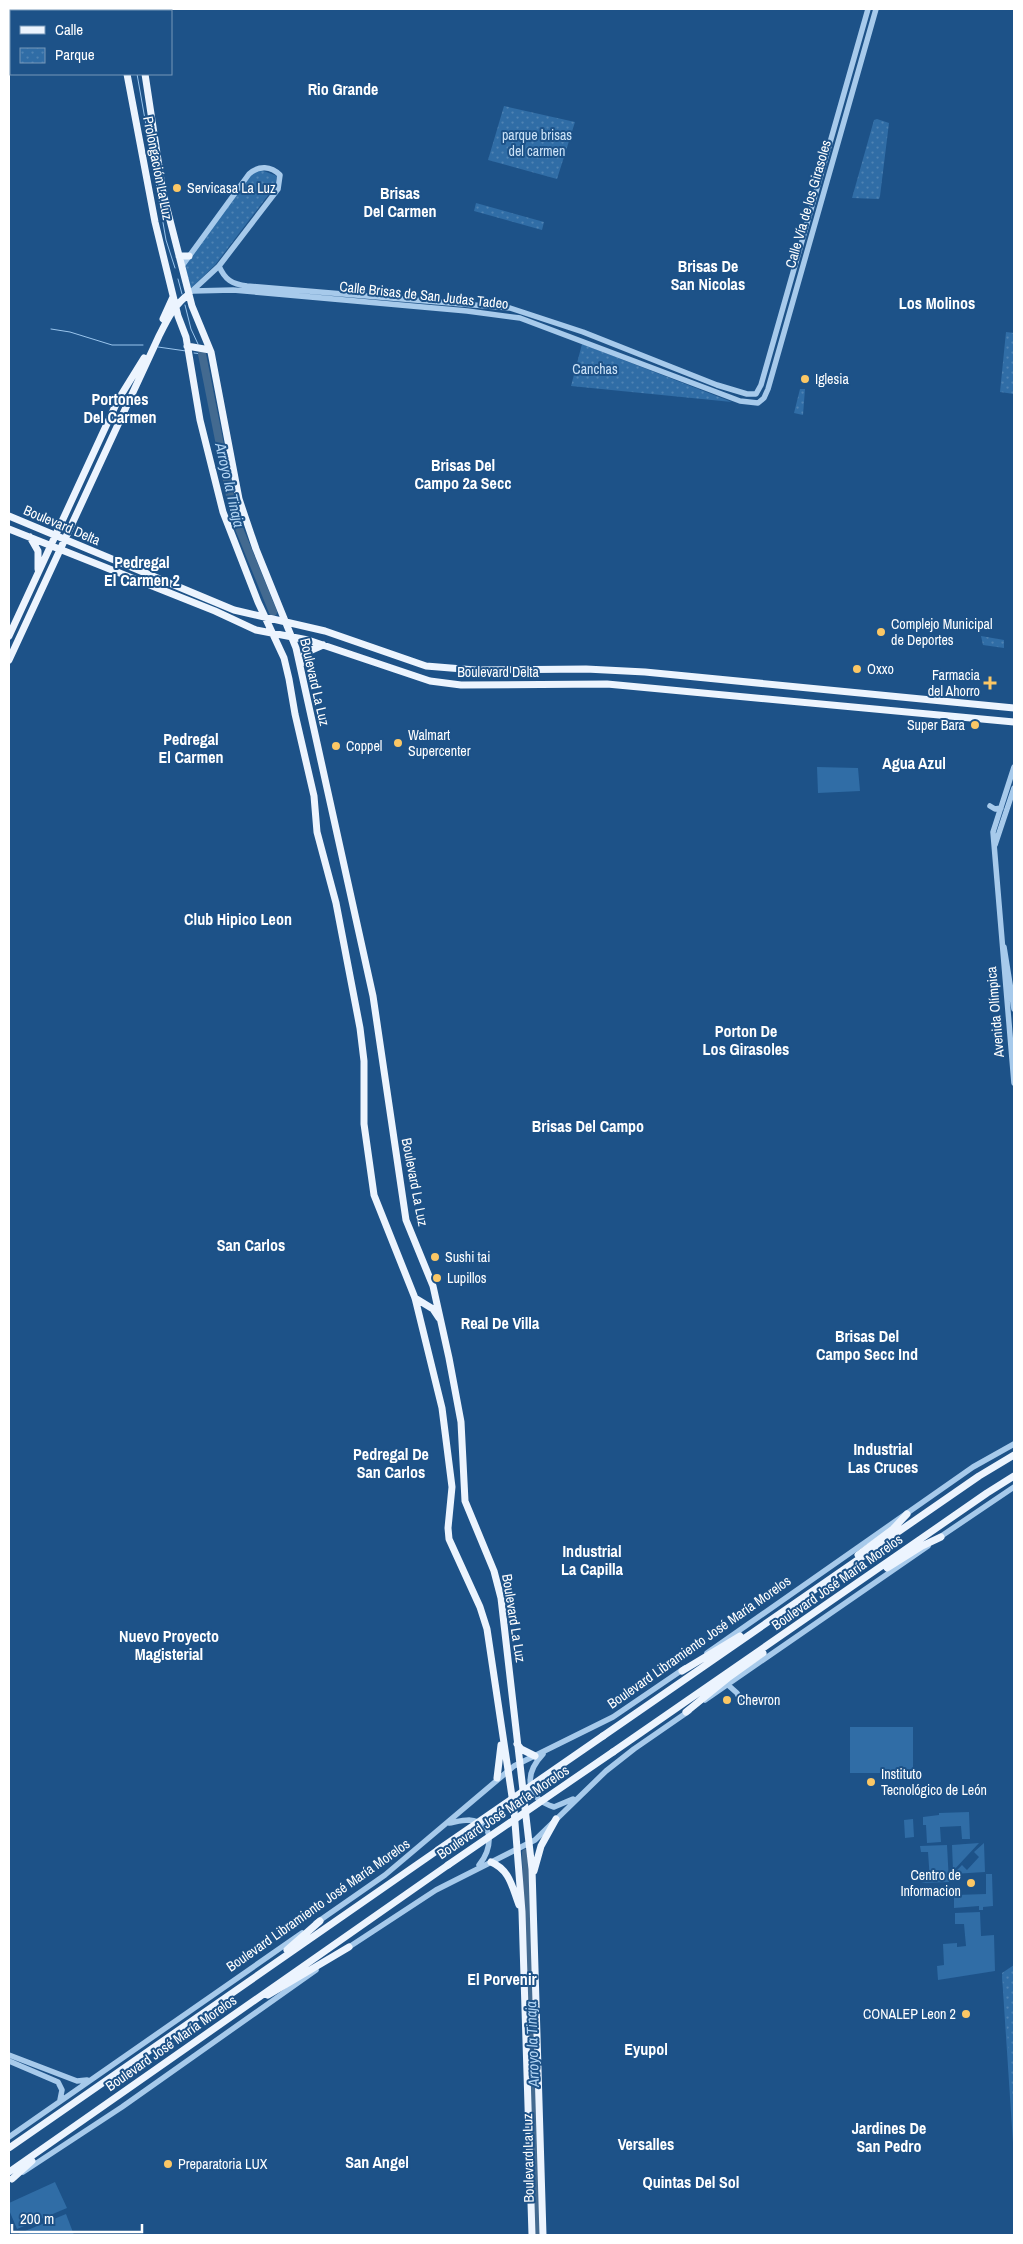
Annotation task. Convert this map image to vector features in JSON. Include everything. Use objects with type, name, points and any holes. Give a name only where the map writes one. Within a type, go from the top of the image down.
[{"type":"main road","name":"Prolongación La Luz","points":[[127,75],[155,222],[168,269],[173,296]]},
{"type":"main road","name":"Prolongación La Luz","points":[[145,75],[160,177],[182,266]]},
{"type":"main road","points":[[147,182],[150,179],[160,177]]},
{"type":"main road","points":[[179,256],[189,256]]},
{"type":"main road","points":[[168,269],[174,273],[182,266]]},
{"type":"main road","name":"Boulevard La Luz","points":[[182,266],[191,293],[194,313],[210,350],[239,499],[256,549],[292,636],[301,672],[373,996],[406,1220],[437,1300],[459,1410],[465,1501],[499,1586],[506,1635],[516,1742],[530,1844],[543,2235]]},
{"type":"main road","points":[[9,660],[149,357],[170,315],[191,293]]},
{"type":"main road","points":[[9,636],[118,400],[140,365],[173,296]]},
{"type":"main road","name":"Boulevard La Luz","points":[[173,296],[186,337],[200,420],[223,512],[258,602],[287,667],[295,714],[313,790],[317,832],[333,888],[350,965],[363,1043],[364,1124],[374,1195],[415,1298],[442,1408],[452,1487],[448,1528],[449,1539],[485,1621],[509,1770],[522,1912],[532,2235]]},
{"type":"main road","points":[[187,346],[210,350]]},
{"type":"main road","name":"Boulevard Delta","points":[[9,516],[96,554],[249,615],[286,621],[339,635],[426,666],[475,670],[645,672],[1014,708]]},
{"type":"main road","points":[[42,530],[55,526],[62,521]]},
{"type":"main road","name":"Boulevard Delta","points":[[9,529],[215,611],[256,630],[324,644],[430,681],[461,685],[606,684],[1014,722]]},
{"type":"main road","points":[[30,536],[38,551],[38,571]]},
{"type":"main road","points":[[92,562],[96,554]]},
{"type":"main road","points":[[153,587],[156,577]]},
{"type":"main road","points":[[249,615],[257,609],[258,602]]},
{"type":"main road","points":[[301,672],[302,657],[305,653],[324,644]]},
{"type":"main road","points":[[529,684],[539,677],[530,670]]},
{"type":"main road","points":[[553,684],[549,675],[556,670]]},
{"type":"main road","points":[[415,1298],[433,1309],[442,1325]]},
{"type":"main road","points":[[418,1309],[437,1300]]},
{"type":"main road","name":"Boulevard José María Morelos","points":[[9,2148],[979,1476],[1014,1455]]},
{"type":"main road","name":"Boulevard José María Morelos","points":[[10,2178],[17,2167],[252,2002],[987,1492],[1014,1476]]},
{"type":"main road","points":[[452,1487],[464,1486]]},
{"type":"main road","points":[[840,1572],[858,1555],[893,1529],[907,1514]]},
{"type":"main road","points":[[854,1586],[941,1537]]},
{"type":"main road","points":[[682,1671],[745,1633],[763,1625]]},
{"type":"main road","points":[[686,1712],[783,1635]]},
{"type":"main road","points":[[498,1778],[501,1758],[501,1727]]},
{"type":"main road","points":[[516,1742],[521,1749],[535,1756]]},
{"type":"main road","points":[[532,1881],[541,1846],[556,1819]]},
{"type":"main road","points":[[491,1862],[499,1866],[509,1877],[522,1912]]},
{"type":"main road","points":[[264,1971],[320,1920]]},
{"type":"main road","points":[[252,2002],[267,1996],[349,1946]]},
{"type":"main road","points":[[9,2144],[43,2123]]},
{"type":"main road","points":[[10,2178],[52,2142]]},
{"type":"street","name":"Calle Vía de los Girasoles","points":[[756,394],[761,385],[868,9]]},
{"type":"street","name":"Calle Vía de los Girasoles","points":[[758,403],[764,398],[768,389],[876,9]]},
{"type":"street","points":[[182,266],[249,174],[259,167],[275,170],[280,175],[278,188],[219,266],[191,293]]},
{"type":"street","name":"Calle Brisas de San Judas Tadeo","points":[[219,266],[224,276],[236,285],[268,286],[506,308],[583,332],[717,385],[747,394],[756,394]]},
{"type":"street","points":[[264,293],[268,286]]},
{"type":"street","name":"Calle Brisas de San Judas Tadeo","points":[[191,293],[216,289],[494,314],[520,318],[722,395],[740,401],[758,403]]},
{"type":"street","points":[[580,340],[583,332]]},
{"type":"street","name":"Avenida Olímpica","points":[[1014,767],[993,832],[1002,938],[1011,1013],[1014,1083]]},
{"type":"street","name":"Avenida Olímpica","points":[[994,847],[1014,788]]},
{"type":"street","points":[[990,806],[995,809],[1001,808]]},
{"type":"street","name":"Avenida Olímpica","points":[[1002,938],[1010,970],[1014,1009]]},
{"type":"street","name":"Boulevard Libramiento José María Morelos","points":[[9,2137],[385,1875],[449,1823],[509,1770],[613,1717],[682,1671],[973,1467],[1014,1444]]},
{"type":"street","points":[[10,2178],[122,2107],[349,1946],[418,1901],[477,1868],[530,1844],[589,1788],[634,1749],[1014,1487]]},
{"type":"street","points":[[728,1686],[734,1690],[740,1699]]},
{"type":"street","points":[[545,1751],[530,1773],[530,1785],[534,1795],[540,1802],[554,1807],[560,1806],[571,1801],[589,1788]]},
{"type":"street","points":[[449,1823],[469,1820],[480,1824],[488,1832],[490,1840],[489,1852],[477,1868]]},
{"type":"street","points":[[9,2055],[76,2081],[91,2079]]},
{"type":"street","points":[[9,2062],[58,2082],[62,2090],[60,2101]]},
{"type":"green space","name":"parque brisas del carmen","points":[[504,106],[575,122],[557,179],[488,160]]},
{"type":"green space","points":[[877,119],[889,123],[880,196],[879,199],[852,198],[874,120]]},
{"type":"green space","points":[[261,170],[277,176],[275,186],[215,265],[190,289],[184,266],[253,172]]},
{"type":"green space","points":[[476,203],[544,222],[542,230],[474,211]]},
{"type":"green space","points":[[1006,332],[1014,333],[1014,394],[1000,392]]},
{"type":"green space","name":"Canchas","points":[[582,344],[732,402],[571,386]]},
{"type":"green space","points":[[800,389],[805,389],[803,415],[794,413]]},
{"type":"green space","points":[[981,636],[1004,640],[1004,648],[983,645]]},
{"type":"green space","points":[[817,767],[858,768],[860,791],[818,793]]},
{"type":"green space","points":[[850,1727],[913,1727],[913,1773],[850,1773]]},
{"type":"green space","points":[[969,1812],[970,1839],[962,1839],[961,1826],[940,1827],[941,1842],[927,1843],[926,1825],[923,1825],[923,1817],[939,1815],[939,1813]]},
{"type":"green space","points":[[913,1819],[914,1837],[905,1838],[904,1820]]},
{"type":"green space","points":[[979,1843],[953,1871],[952,1845]]},
{"type":"green space","points":[[984,1843],[985,1872],[953,1874],[962,1865],[967,1870],[979,1857],[974,1852]]},
{"type":"green space","points":[[947,1845],[949,1882],[921,1883],[930,1881],[928,1852],[921,1852],[920,1846]]},
{"type":"green space","points":[[986,1874],[992,1874],[993,1906],[983,1907],[983,1910],[979,1910],[979,1906],[954,1908],[954,1892],[956,1895],[986,1894]]},
{"type":"green space","points":[[980,1912],[981,1936],[994,1935],[995,1971],[938,1980],[937,1966],[944,1965],[943,1944],[957,1943],[957,1947],[966,1946],[964,1924],[955,1924],[955,1913]]},
{"type":"green space","points":[[1014,1965],[1014,2114],[1002,1973]]},
{"type":"green space","points":[[1014,1967],[1014,2158],[1002,1976]]},
{"type":"green space","points":[[55,2182],[67,2208],[17,2229],[9,2210],[9,2203]]},
{"type":"green space","points":[[66,2214],[74,2235],[18,2235],[18,2234]]},
{"type":"waterway","name":"Arroyo la Tinaja","points":[[137,75],[154,170]]},
{"type":"waterway","name":"Arroyo la Tinaja","points":[[156,182],[166,240],[175,268]]},
{"type":"waterway","name":"Arroyo la Tinaja","points":[[178,279],[182,294]]},
{"type":"waterway","name":"Arroyo la Tinaja","points":[[185,305],[191,329],[198,344]]},
{"type":"waterway","points":[[51,329],[70,332],[112,345],[143,345]]},
{"type":"waterway","points":[[158,347],[186,351]]},
{"type":"waterway","name":"Arroyo la Tinaja","points":[[194,353],[202,354],[202,352]]},
{"type":"waterway","name":"Arroyo la Tinaja","points":[[202,354],[234,516],[273,612]]},
{"type":"waterway","name":"Arroyo la Tinaja","points":[[526,1853],[537,2235]]},
{"type":"place","name":"Servicasa La Luz","points":[[177,188]]},
{"type":"place","name":"Iglesia","points":[[805,379]]},
{"type":"place","name":"Complejo Municipal de Deportes","points":[[881,632]]},
{"type":"place","name":"Oxxo","points":[[857,669]]},
{"type":"place","name":"Farmacia del Ahorro","points":[[990,683]]},
{"type":"place","name":"Super Bara","points":[[975,725]]},
{"type":"place","name":"Walmart Supercenter","points":[[398,743]]},
{"type":"place","name":"Coppel","points":[[336,746]]},
{"type":"place","name":"Sushi tai","points":[[435,1257]]},
{"type":"place","name":"Lupillos","points":[[437,1278]]},
{"type":"place","name":"Chevron","points":[[727,1700]]},
{"type":"place","name":"Instituto Tecnológico de León","points":[[871,1782]]},
{"type":"place","name":"Centro de Informacion","points":[[971,1883]]},
{"type":"place","name":"CONALEP Leon 2","points":[[966,2014]]},
{"type":"place","name":"Preparatoria LUX","points":[[168,2164]]},
{"type":"district","name":"Rio Grande","points":[[343,89]]},
{"type":"district","name":"Brisas Del Carmen","points":[[400,202]]},
{"type":"district","name":"Brisas De San Nicolas","points":[[708,275]]},
{"type":"district","name":"Los Molinos","points":[[937,303]]},
{"type":"district","name":"Portones Del Carmen","points":[[120,408]]},
{"type":"district","name":"Brisas Del Campo 2a Secc","points":[[463,474]]},
{"type":"district","name":"Pedregal El Carmen 2","points":[[142,571]]},
{"type":"district","name":"Pedregal El Carmen","points":[[191,748]]},
{"type":"district","name":"Agua Azul","points":[[914,763]]},
{"type":"district","name":"Club Hipico Leon","points":[[238,919]]},
{"type":"district","name":"Porton De Los Girasoles","points":[[746,1040]]},
{"type":"district","name":"Brisas Del Campo","points":[[588,1126]]},
{"type":"district","name":"San Carlos","points":[[251,1245]]},
{"type":"district","name":"Real De Villa","points":[[500,1323]]},
{"type":"district","name":"Brisas Del Campo Secc Ind","points":[[867,1345]]},
{"type":"district","name":"Industrial Las Cruces","points":[[883,1458]]},
{"type":"district","name":"Pedregal De San Carlos","points":[[391,1463]]},
{"type":"district","name":"Industrial La Capilla","points":[[592,1560]]},
{"type":"district","name":"Nuevo Proyecto Magisterial","points":[[169,1645]]},
{"type":"district","name":"El Porvenir","points":[[502,1979]]},
{"type":"district","name":"Eyupol","points":[[646,2049]]},
{"type":"district","name":"Jardines De San Pedro","points":[[889,2137]]},
{"type":"district","name":"Versalles","points":[[646,2144]]},
{"type":"district","name":"San Angel","points":[[377,2162]]},
{"type":"district","name":"Quintas Del Sol","points":[[691,2182]]}]
